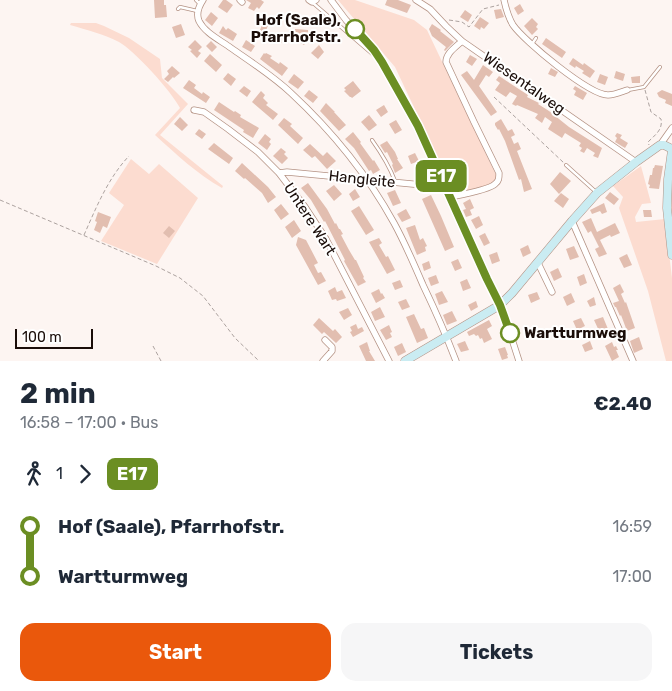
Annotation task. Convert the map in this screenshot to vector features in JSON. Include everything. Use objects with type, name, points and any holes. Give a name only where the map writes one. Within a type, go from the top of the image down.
[{"type":"street","points":[[331,0],[346,20],[374,50],[418,126],[500,305],[519,361]]},
{"type":"street","name":"Wiesentalweg","points":[[416,0],[430,9],[462,41],[636,162]]},
{"type":"street","points":[[200,1],[197,17],[206,30],[289,91],[317,118],[345,150],[367,180],[398,230],[456,361]]},
{"type":"street","points":[[504,2],[514,26],[532,44],[578,80],[592,90],[609,95],[627,90]]},
{"type":"street","points":[[450,197],[490,188],[498,182],[499,178],[499,173],[446,62],[448,55],[462,41]]},
{"type":"street","name":"Untere Wart","points":[[194,110],[204,112],[228,129],[258,152],[279,173],[326,239],[389,361]]},
{"type":"street","points":[[405,361],[500,305],[597,193],[660,145],[672,128]]},
{"type":"street","points":[[660,145],[664,145],[672,150],[667,208],[672,255]]},
{"type":"street","name":"Hangleite","points":[[279,173],[287,172],[445,186]]},
{"type":"street","points":[[572,221],[633,361]]},
{"type":"street","points":[[538,263],[552,292]]},
{"type":"street","points":[[323,361],[332,351],[332,347],[325,340]]},
{"type":"lane","points":[[312,1],[382,62]]},
{"type":"lane","points":[[178,9],[180,7],[198,12]]},
{"type":"lane","points":[[532,44],[536,38]]},
{"type":"lane","points":[[627,90],[644,87],[660,67]]},
{"type":"lane","points":[[372,140],[384,156],[396,183]]},
{"type":"lane","points":[[566,165],[597,193]]},
{"type":"path","points":[[441,20],[462,22],[469,27],[483,9],[504,2]]},
{"type":"path","points":[[644,87],[651,112],[661,119],[662,125],[660,130],[648,142],[649,152]]},
{"type":"path","points":[[494,97],[566,165]]},
{"type":"path","points":[[84,235],[101,196],[129,156]]},
{"type":"path","points":[[0,200],[180,278],[203,296],[235,338],[259,361]]},
{"type":"path","points":[[153,346],[161,361]]},
{"type":"shaded area","points":[[338,0],[355,0],[414,20],[427,30],[496,175],[497,178],[493,185],[455,194],[395,67]]},
{"type":"shaded area","points":[[71,23],[96,23],[104,26],[129,38],[160,59],[162,78],[188,104],[160,135],[223,186],[222,188],[195,170],[155,135],[180,108],[152,72],[126,46],[101,34],[70,25]]},
{"type":"shaded area","points":[[131,159],[149,174],[159,164],[198,198],[157,264],[101,241],[124,205],[109,193]]},
{"type":"shaded area","points":[[641,166],[651,203],[642,204],[635,217],[636,222],[665,219],[672,278],[672,361],[666,361],[648,291],[619,208],[623,197],[613,186]]},
{"type":"building","points":[[154,0],[164,0],[167,17],[155,18]]},
{"type":"building","points":[[223,0],[233,5],[227,13],[218,7]]},
{"type":"building","points":[[246,0],[261,0],[264,2],[259,9],[257,7],[254,11],[248,8],[251,3]]},
{"type":"building","points":[[387,0],[398,0],[411,5],[407,13],[385,5]]},
{"type":"building","points":[[520,4],[524,11],[518,15],[514,8]]},
{"type":"building","points":[[501,9],[504,17],[496,19],[494,10]]},
{"type":"building","points":[[465,10],[472,15],[468,22],[460,17]]},
{"type":"building","points":[[211,12],[218,18],[212,26],[205,20]]},
{"type":"building","points":[[480,17],[489,23],[484,29],[481,27],[480,30],[474,26]]},
{"type":"building","points":[[532,18],[538,24],[536,27],[538,29],[532,35],[524,26]]},
{"type":"building","points":[[264,20],[269,23],[265,33],[260,30]]},
{"type":"building","points":[[181,24],[185,35],[176,38],[172,27]]},
{"type":"building","points":[[432,24],[454,42],[445,51],[446,47],[432,36],[429,29]]},
{"type":"building","points":[[223,26],[226,30],[228,28],[237,34],[233,41],[219,33]]},
{"type":"building","points":[[295,29],[308,30],[309,38],[304,45],[294,39]]},
{"type":"building","points":[[278,33],[285,35],[282,43],[276,40]]},
{"type":"building","points":[[546,38],[566,52],[562,58],[542,44]]},
{"type":"building","points":[[195,40],[202,47],[198,51],[201,53],[197,58],[188,47]]},
{"type":"building","points":[[246,40],[255,46],[251,52],[242,47]]},
{"type":"building","points":[[211,41],[217,47],[212,52],[206,46]]},
{"type":"building","points":[[319,45],[324,52],[318,59],[311,53]]},
{"type":"building","points":[[264,53],[272,56],[270,58],[288,68],[282,76],[260,59]]},
{"type":"building","points":[[210,54],[222,65],[216,72],[204,61]]},
{"type":"building","points":[[470,55],[477,59],[472,66],[466,62]]},
{"type":"building","points":[[573,58],[595,71],[590,78],[582,73],[584,71],[569,64]]},
{"type":"building","points":[[483,65],[493,72],[489,77],[486,75],[479,86],[497,112],[491,116],[461,75],[467,71],[474,80]]},
{"type":"building","points":[[172,66],[180,73],[168,82],[164,79],[169,74],[167,71]]},
{"type":"building","points":[[551,68],[558,72],[555,77],[548,74]]},
{"type":"building","points":[[616,71],[625,74],[623,81],[614,78]]},
{"type":"building","points":[[228,73],[236,79],[231,86],[223,79]]},
{"type":"building","points":[[294,74],[304,82],[298,89],[288,82]]},
{"type":"building","points":[[600,74],[608,77],[605,85],[597,82]]},
{"type":"building","points":[[499,76],[528,95],[527,97],[539,103],[569,127],[602,148],[598,158],[593,156],[595,153],[587,148],[584,153],[580,151],[582,148],[579,146],[581,143],[565,133],[562,138],[548,129],[552,122],[545,117],[542,123],[535,118],[538,114],[512,104],[517,96],[510,92],[506,97],[495,90],[500,83],[496,80]]},
{"type":"building","points":[[640,76],[640,83],[632,83],[631,77]]},
{"type":"building","points":[[189,80],[196,85],[194,88],[210,97],[206,103],[183,88]]},
{"type":"building","points":[[353,81],[361,91],[352,98],[344,91],[346,90],[344,88]]},
{"type":"building","points":[[244,86],[251,91],[247,97],[239,91]]},
{"type":"building","points":[[575,86],[587,93],[583,100],[574,95],[576,91],[573,89]]},
{"type":"building","points":[[309,90],[318,97],[313,103],[304,96]]},
{"type":"building","points":[[662,90],[672,94],[672,106],[665,103],[666,100],[659,97],[657,93]]},
{"type":"building","points":[[261,91],[265,95],[263,98],[268,103],[266,105],[278,114],[273,120],[252,102]]},
{"type":"building","points":[[219,102],[259,128],[253,138],[214,110]]},
{"type":"building","points":[[326,103],[346,125],[339,131],[320,111]]},
{"type":"building","points":[[384,105],[388,112],[381,117],[376,110]]},
{"type":"building","points":[[369,115],[377,125],[369,131],[361,122]]},
{"type":"building","points":[[180,117],[188,125],[182,131],[174,124]]},
{"type":"building","points":[[284,118],[292,124],[290,126],[303,138],[298,144],[278,125]]},
{"type":"building","points":[[501,119],[508,131],[512,129],[515,135],[511,137],[514,144],[518,142],[521,149],[517,151],[532,189],[524,192],[521,179],[519,180],[505,141],[495,125]]},
{"type":"building","points":[[396,120],[402,130],[395,134],[389,124]]},
{"type":"building","points":[[199,129],[206,134],[202,139],[195,134]]},
{"type":"building","points":[[353,132],[380,170],[373,174],[371,170],[369,171],[354,148],[345,139]]},
{"type":"building","points":[[617,133],[622,135],[620,138],[628,143],[625,148],[615,142]]},
{"type":"building","points":[[265,134],[271,139],[269,142],[271,144],[267,150],[258,143]]},
{"type":"building","points":[[387,141],[403,168],[395,173],[387,152],[385,153],[380,145]]},
{"type":"building","points":[[214,143],[233,158],[229,164],[208,149]]},
{"type":"building","points":[[310,144],[323,156],[327,152],[336,161],[327,169],[315,156],[312,158],[303,150]]},
{"type":"building","points":[[281,148],[286,152],[284,154],[288,158],[282,164],[273,156]]},
{"type":"building","points":[[415,153],[419,161],[411,164],[408,156]]},
{"type":"building","points":[[242,163],[276,197],[268,203],[262,193],[235,171]]},
{"type":"building","points":[[655,165],[663,166],[659,189],[649,188],[650,185],[648,184]]},
{"type":"building","points":[[560,172],[571,181],[559,194],[550,184]]},
{"type":"building","points":[[308,183],[343,234],[341,235],[356,260],[366,282],[358,286],[325,221],[301,188]]},
{"type":"building","points":[[334,185],[342,194],[334,201],[326,191]]},
{"type":"building","points":[[355,189],[360,197],[353,201],[349,194]]},
{"type":"building","points":[[395,190],[401,203],[393,206],[387,193]]},
{"type":"building","points":[[610,192],[619,199],[614,205],[605,198]]},
{"type":"building","points":[[561,193],[569,199],[563,208],[554,201]]},
{"type":"building","points":[[431,195],[454,247],[445,251],[422,199]]},
{"type":"building","points":[[470,199],[474,208],[470,210],[472,215],[466,217],[463,210],[466,209],[463,203]]},
{"type":"building","points":[[604,203],[607,212],[602,214],[600,211],[592,214],[590,210]]},
{"type":"building","points":[[281,204],[289,214],[281,220],[274,210]]},
{"type":"building","points":[[359,206],[374,230],[366,235],[351,211]]},
{"type":"building","points":[[406,209],[411,218],[402,222],[397,214]]},
{"type":"building","points":[[643,210],[651,210],[652,217],[644,217]]},
{"type":"building","points":[[98,212],[111,217],[107,228],[103,226],[100,233],[94,230]]},
{"type":"building","points":[[479,216],[483,225],[476,229],[471,220]]},
{"type":"building","points":[[591,218],[597,232],[615,223],[620,233],[600,240],[607,254],[599,257],[595,249],[599,247],[591,231],[588,233],[582,222]]},
{"type":"building","points":[[294,220],[301,231],[292,238],[285,227]]},
{"type":"building","points":[[415,225],[420,240],[423,238],[427,246],[425,247],[426,251],[417,255],[406,228]]},
{"type":"building","points":[[169,226],[175,231],[169,238],[163,233]]},
{"type":"building","points":[[485,233],[490,243],[484,246],[479,236]]},
{"type":"building","points":[[298,237],[306,240],[318,263],[314,265],[318,273],[321,272],[326,281],[318,285],[296,245]]},
{"type":"building","points":[[379,238],[382,243],[379,245],[386,257],[388,256],[395,270],[387,274],[369,242]]},
{"type":"building","points":[[528,245],[531,253],[523,257],[520,249]]},
{"type":"building","points":[[574,246],[579,257],[570,260],[566,249]]},
{"type":"building","points":[[497,252],[500,261],[492,264],[489,255]]},
{"type":"building","points":[[627,254],[632,265],[624,268],[619,258]]},
{"type":"building","points":[[458,259],[462,268],[455,271],[451,262]]},
{"type":"building","points":[[429,261],[431,268],[424,271],[422,264]]},
{"type":"building","points":[[558,268],[562,277],[554,281],[550,272]]},
{"type":"building","points":[[584,274],[587,283],[580,286],[577,277]]},
{"type":"building","points":[[436,275],[439,283],[431,286],[428,278]]},
{"type":"building","points":[[467,279],[471,288],[463,291],[460,282]]},
{"type":"building","points":[[400,280],[403,287],[395,290],[392,283]]},
{"type":"building","points":[[620,284],[624,292],[621,294],[626,302],[635,328],[627,331],[621,315],[613,303],[619,301],[613,288]]},
{"type":"building","points":[[335,287],[337,292],[342,290],[346,298],[337,301],[336,299],[332,300],[328,291]]},
{"type":"building","points":[[379,289],[385,298],[376,303],[371,293]]},
{"type":"building","points":[[442,291],[448,302],[439,305],[435,294]]},
{"type":"building","points":[[537,292],[540,299],[531,303],[528,295]]},
{"type":"building","points":[[571,293],[575,302],[567,306],[563,297]]},
{"type":"building","points":[[594,297],[596,305],[590,307],[587,301]]},
{"type":"building","points":[[406,299],[410,307],[402,310],[398,302]]},
{"type":"building","points":[[476,301],[478,307],[471,311],[468,305]]},
{"type":"building","points":[[380,307],[385,317],[375,321],[371,312]]},
{"type":"building","points":[[348,308],[352,315],[344,320],[339,312]]},
{"type":"building","points":[[452,311],[457,321],[447,325],[443,315]]},
{"type":"building","points":[[414,314],[421,329],[424,328],[428,338],[417,343],[406,317]]},
{"type":"building","points":[[603,317],[608,329],[600,333],[594,320]]},
{"type":"building","points":[[319,318],[333,331],[335,329],[342,337],[336,343],[324,332],[322,334],[313,325]]},
{"type":"building","points":[[581,318],[585,326],[577,330],[573,321]]},
{"type":"building","points":[[489,320],[492,326],[487,329],[492,339],[484,343],[478,335],[469,336],[467,332]]},
{"type":"building","points":[[356,324],[358,329],[362,327],[364,331],[353,337],[350,327]]},
{"type":"building","points":[[389,325],[392,337],[386,340],[380,330]]},
{"type":"building","points":[[639,337],[643,349],[634,353],[630,341]]},
{"type":"building","points":[[465,341],[469,350],[461,352],[457,344]]},
{"type":"building","points":[[590,341],[593,349],[585,352],[582,345]]},
{"type":"building","points":[[367,342],[369,351],[375,361],[366,361],[359,346]]},
{"type":"building","points":[[612,342],[618,350],[616,350],[619,357],[612,361],[605,346]]},
{"type":"building","points":[[402,343],[406,352],[398,356],[394,347]]},
{"type":"building","points":[[505,347],[508,358],[502,360],[498,349]]},
{"type":"bus line","name":"E17","points":[[355,29],[382,62],[418,126],[500,305],[510,333]]},
{"type":"place","name":"Hof (Saale), Pfarrhofstr.","points":[[355,29]]},
{"type":"place","name":"Wartturmweg","points":[[510,333]]}]
